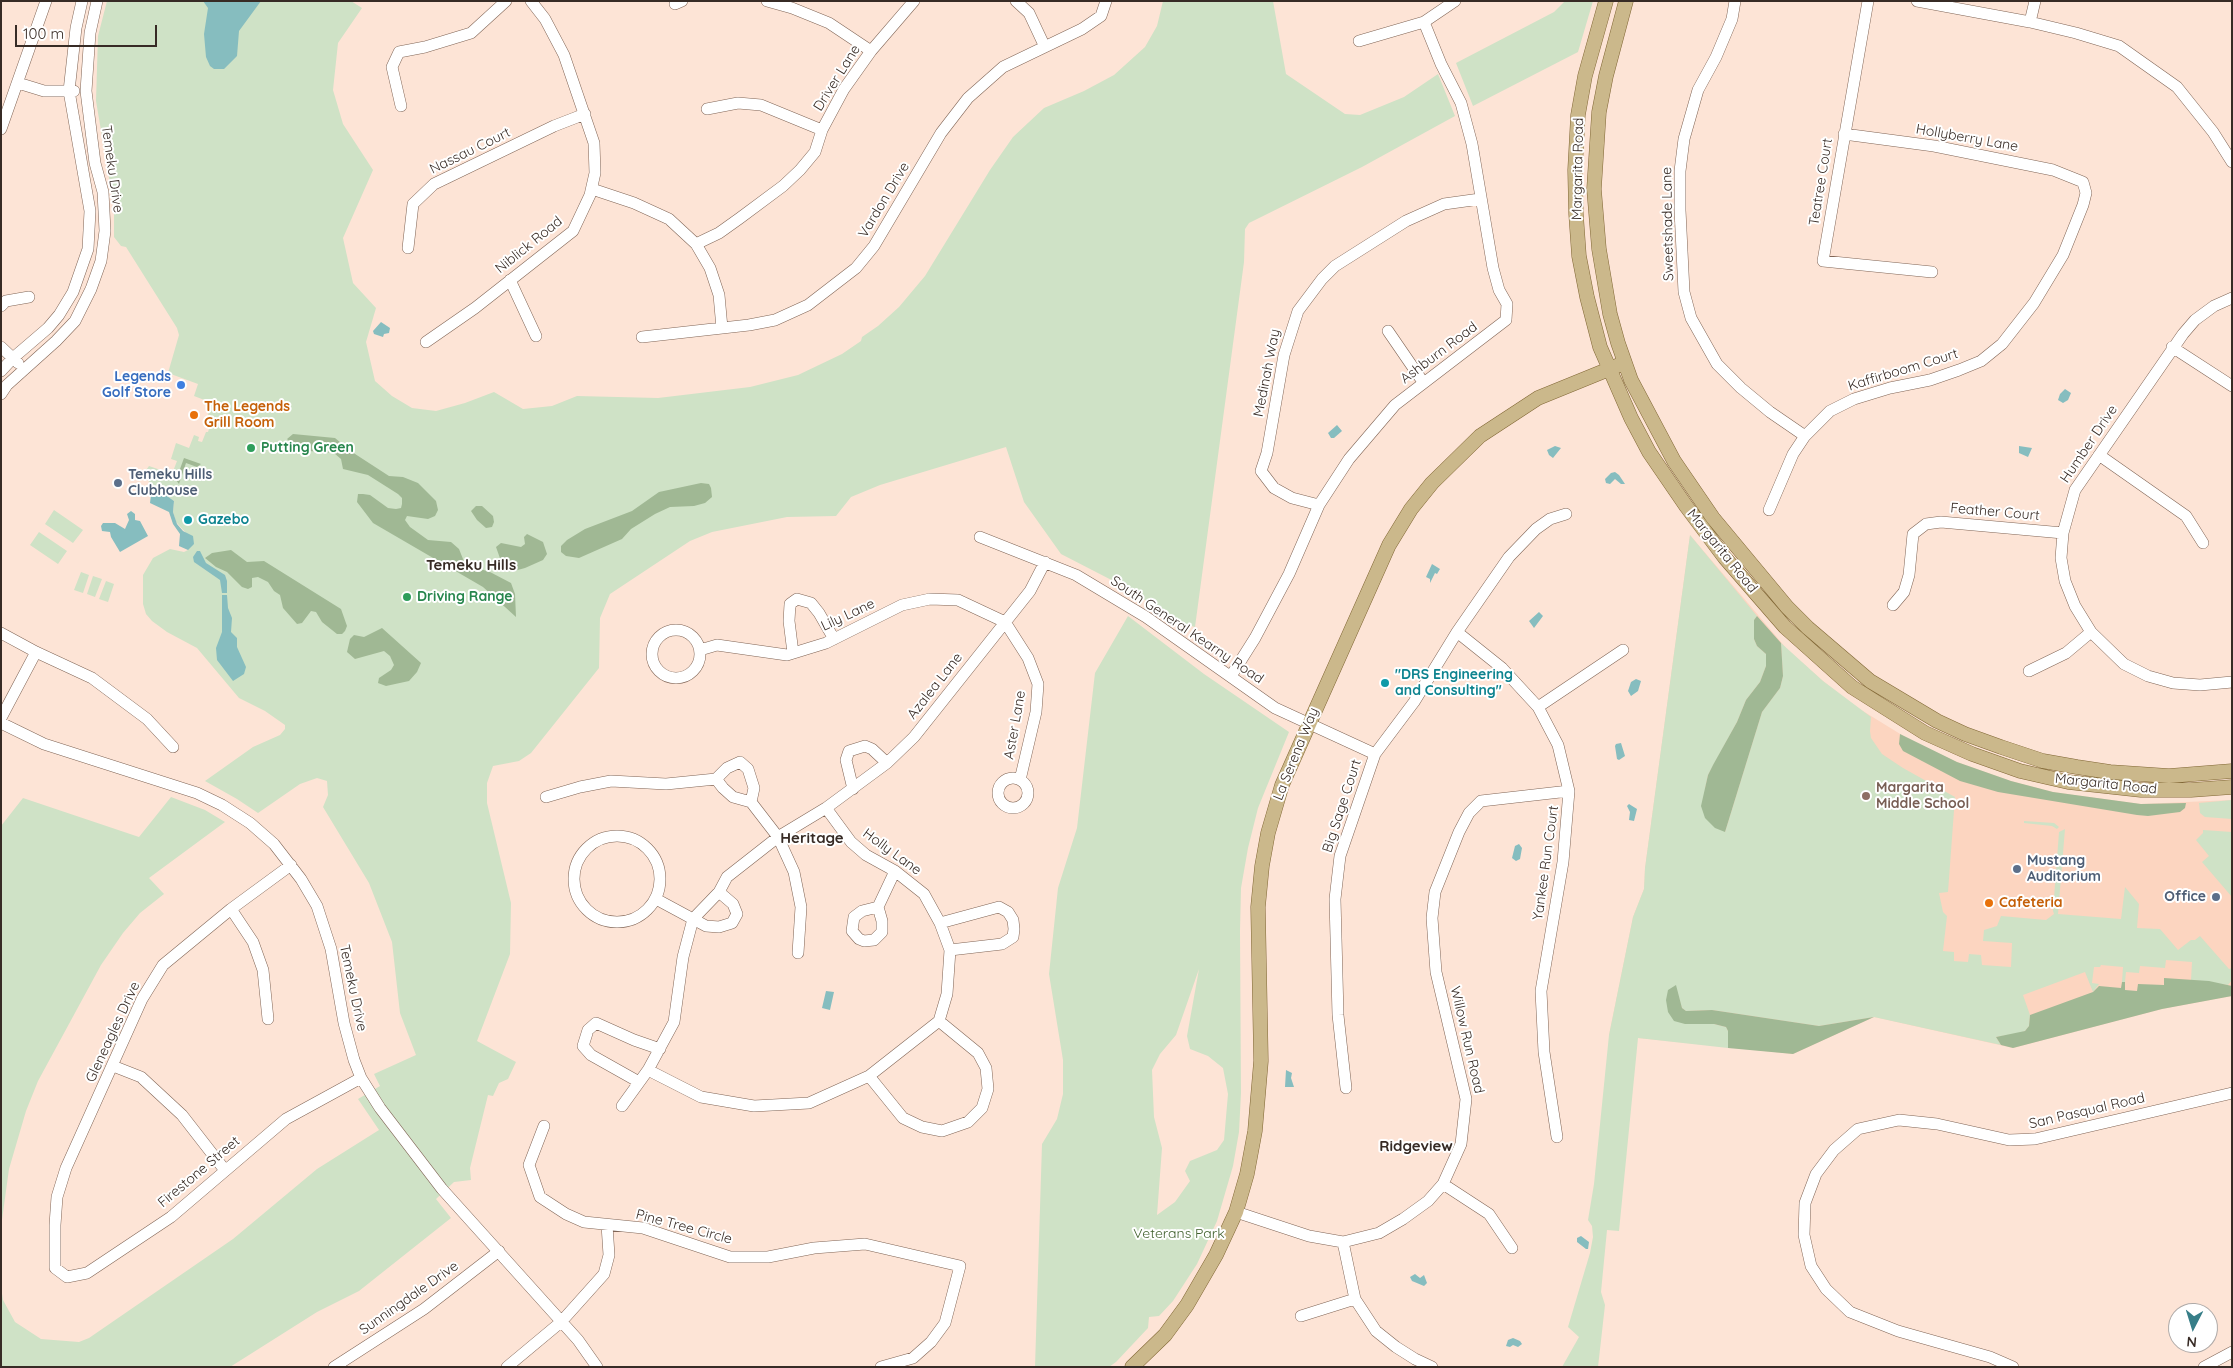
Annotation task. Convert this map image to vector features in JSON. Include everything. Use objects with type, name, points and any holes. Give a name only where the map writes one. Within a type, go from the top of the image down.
[{"type":"main road","name":"Margarita Road","points":[[1606,1],[1586,76],[1578,115],[1575,170],[1579,256],[1587,297],[1609,369],[1631,418],[1649,452],[1725,558],[1785,627],[1852,687],[1925,732],[1972,754],[2020,771],[2068,782],[2141,790],[2192,790],[2232,787]]},
{"type":"main road","name":"Margarita Road","points":[[1626,1],[1606,76],[1599,112],[1594,189],[1600,258],[1610,314],[1624,363],[1645,410],[1674,462],[1713,518],[1794,614],[1844,661],[1870,681],[1907,704],[1965,734],[2043,761],[2110,772],[2143,775],[2194,775],[2232,771]]},
{"type":"main road","name":"La Serena Way","points":[[1139,1365],[1187,1305],[1216,1255],[1236,1212],[1247,1174],[1255,1131],[1261,1061],[1258,907],[1262,866],[1268,833],[1282,785],[1388,545],[1411,509],[1432,483],[1480,436],[1538,398],[1624,363]]},
{"type":"street","points":[[1,130],[46,1]]},
{"type":"street","name":"Temeku Drive","points":[[1,371],[48,328],[59,315],[73,292],[88,249],[90,211],[69,91],[76,28],[82,1]]},
{"type":"street","name":"Temeku Drive","points":[[1,394],[7,384],[56,342],[76,321],[92,289],[101,261],[105,231],[103,192],[95,163],[86,91],[90,33],[98,1]]},
{"type":"street","points":[[401,106],[392,67],[400,52],[425,47],[470,33],[506,1]]},
{"type":"street","name":"Niblick Road","points":[[426,342],[573,231],[592,190],[595,173],[594,143],[585,114],[564,55],[545,19],[531,1]]},
{"type":"street","points":[[767,1],[792,8],[829,23],[870,51]]},
{"type":"street","name":"Driver Lane","points":[[696,244],[719,233],[783,186],[815,152],[822,130],[844,89],[870,51],[914,1]]},
{"type":"street","points":[[1016,1],[1029,13],[1044,45]]},
{"type":"street","name":"Vardon Drive","points":[[642,337],[686,334],[775,320],[808,305],[856,268],[874,246],[942,133],[968,98],[1003,67],[1044,45],[1082,28],[1101,16],[1106,1]]},
{"type":"street","points":[[1358,41],[1424,22],[1455,1]]},
{"type":"street","name":"Sweetshade Lane","points":[[1735,1],[1732,19],[1716,57],[1698,90],[1684,140],[1680,171],[1680,210],[1684,292],[1691,318],[1717,364],[1741,388],[1770,412],[1805,436]]},
{"type":"street","name":"Teatree Court","points":[[1868,1],[1823,261],[1932,272]]},
{"type":"street","points":[[1917,1],[2030,22],[2119,46],[2176,87],[2198,112],[2232,162]]},
{"type":"street","points":[[2030,22],[2035,1]]},
{"type":"street","name":"Ashburn Road","points":[[1231,676],[1255,638],[1289,574],[1319,505],[1349,459],[1395,405],[1506,320],[1507,304],[1499,290],[1492,268],[1472,144],[1461,102],[1441,64],[1424,22]]},
{"type":"street","points":[[18,83],[44,91],[86,91]]},
{"type":"street","points":[[706,109],[738,103],[761,105],[822,130]]},
{"type":"street","name":"Nassau Court","points":[[408,248],[413,204],[434,184],[554,126],[585,114]]},
{"type":"street","name":"Hollyberry Lane","points":[[1844,134],[1934,146],[2053,170],[2083,182]]},
{"type":"street","name":"Kaffirboom Court","points":[[1769,510],[1793,454],[1805,436],[1830,411],[1854,399],[1890,388],[1930,380],[1959,370],[1981,361],[2002,344],[2024,317],[2063,255],[2083,205],[2086,193],[2083,182]]},
{"type":"street","points":[[592,190],[634,203],[669,219],[696,244],[710,268],[719,296],[722,328]]},
{"type":"street","name":"Medinah Way","points":[[1319,505],[1292,498],[1274,488],[1261,471],[1267,453],[1284,355],[1298,311],[1322,279],[1335,266],[1406,221],[1444,204],[1480,200]]},
{"type":"street","points":[[510,280],[536,336]]},
{"type":"street","points":[[1,306],[6,301],[29,297]]},
{"type":"street","name":"Humber Drive","points":[[2232,298],[2214,306],[2195,320],[2172,347],[2075,490],[2063,533],[2061,558],[2065,580],[2074,606],[2091,632],[2124,664],[2148,676],[2173,683],[2200,685],[2232,682]]},
{"type":"street","points":[[1388,331],[1423,382]]},
{"type":"street","points":[[1,347],[24,368]]},
{"type":"street","points":[[2172,347],[2232,386]]},
{"type":"street","points":[[2099,455],[2186,516],[2203,543]]},
{"type":"street","name":"Big Sage Court","points":[[1346,1088],[1338,1015],[1335,899],[1340,856],[1375,754],[1414,702],[1457,632],[1509,557],[1524,540],[1550,519],[1566,514]]},
{"type":"street","name":"Feather Court","points":[[1894,605],[1904,592],[1909,575],[1913,534],[1926,524],[1941,522],[2063,533]]},
{"type":"street","name":"South General Kearny Road","points":[[980,537],[1076,575],[1111,594],[1275,708],[1375,754]]},
{"type":"street","name":"Azalea Lane","points":[[826,808],[887,763],[914,737],[1038,579],[1045,562]]},
{"type":"street","points":[[793,653],[790,604],[797,598],[811,602],[819,612],[834,640]]},
{"type":"street","name":"Lily Lane","points":[[700,650],[717,645],[787,655],[834,640],[902,606],[930,599],[958,600],[1005,622]]},
{"type":"street","name":"Aster Lane","points":[[1005,622],[1028,658],[1038,684],[1036,712],[1020,780]]},
{"type":"street","points":[[675,630],[691,635],[700,650],[698,664],[694,671],[681,678],[666,677],[659,673],[651,659],[651,650],[659,636],[675,630]]},
{"type":"street","name":"Yankee Run Court","points":[[1457,632],[1502,668],[1538,708],[1558,745],[1570,791],[1563,862],[1541,991],[1544,1052],[1557,1138]]},
{"type":"street","points":[[2029,671],[2066,652],[2091,632]]},
{"type":"street","points":[[1,633],[36,652],[92,678],[108,692],[147,719],[173,747]]},
{"type":"street","points":[[1538,708],[1623,650]]},
{"type":"street","points":[[1,718],[36,652]]},
{"type":"street","name":"Temeku Drive","points":[[1,723],[44,744],[171,784],[222,805],[250,823],[274,844],[291,865],[317,906],[326,932],[338,984],[344,1023],[354,1060],[362,1078],[380,1108],[442,1189],[578,1340],[597,1367]]},
{"type":"street","points":[[853,789],[846,760],[849,751],[865,746],[872,749],[887,763]]},
{"type":"street","points":[[546,797],[580,787],[611,781],[666,784],[716,779],[727,768],[740,762],[748,770],[752,780],[754,788],[751,802]]},
{"type":"street","points":[[716,779],[733,797],[751,802],[778,837],[794,872],[801,907],[798,954]]},
{"type":"street","name":"Willow Run Road","points":[[1236,1212],[1309,1236],[1343,1242],[1379,1233],[1428,1201],[1443,1184],[1461,1144],[1466,1099],[1436,972],[1432,918],[1435,892],[1462,825],[1469,813],[1481,801],[1570,791]]},
{"type":"street","points":[[622,1106],[648,1070],[674,1022],[683,957],[693,919],[719,892],[727,877],[778,837],[826,808]]},
{"type":"street","name":"Holly Lane","points":[[826,808],[851,842],[866,855],[895,871],[924,894],[940,923],[950,950],[948,994],[938,1021]]},
{"type":"street","points":[[619,836],[633,839],[646,846],[657,864],[660,885],[656,899],[647,911],[635,919],[621,923],[607,922],[593,916],[582,906],[575,894],[573,880],[575,866],[582,853],[592,843],[605,837],[619,836]]},
{"type":"street","name":"Gleneagles Drive","points":[[55,1268],[57,1197],[66,1168],[142,999],[163,965],[231,909],[291,865]]},
{"type":"street","points":[[878,907],[895,871]]},
{"type":"street","points":[[656,899],[706,926],[719,927],[732,924],[737,914],[733,904],[719,892]]},
{"type":"street","points":[[940,923],[999,907],[1008,912],[1013,920],[1013,937],[1002,944],[950,950]]},
{"type":"street","points":[[231,909],[254,942],[263,970],[268,1019]]},
{"type":"street","points":[[648,1070],[701,1097],[754,1106],[809,1103],[869,1076],[938,1021],[978,1052],[986,1068],[988,1089],[982,1108],[968,1122],[942,1131],[922,1128],[903,1118],[869,1076]]},
{"type":"street","points":[[639,1082],[590,1055],[584,1046],[588,1030],[596,1023],[660,1049]]},
{"type":"street","points":[[113,1066],[142,1077],[182,1115],[224,1169]]},
{"type":"street","name":"Firestone Street","points":[[55,1268],[67,1277],[87,1273],[171,1217],[224,1169],[286,1118],[362,1078]]},
{"type":"street","name":"San Pasqual Road","points":[[2012,1367],[1990,1356],[1898,1331],[1850,1312],[1826,1289],[1811,1266],[1804,1235],[1806,1203],[1816,1174],[1834,1150],[1858,1129],[1899,1120],[1937,1124],[2009,1140],[2035,1140],[2232,1093]]},
{"type":"street","name":"Pine Tree Circle","points":[[544,1126],[529,1164],[540,1198],[566,1214],[584,1222],[643,1228],[730,1257],[768,1257],[814,1248],[865,1244],[960,1266],[945,1323],[931,1342],[913,1358],[881,1367]]},
{"type":"street","points":[[1443,1184],[1489,1214],[1512,1248]]},
{"type":"street","points":[[508,1367],[562,1322],[604,1274],[609,1255],[607,1225]]},
{"type":"street","points":[[1343,1242],[1355,1299],[1376,1330],[1415,1360],[1432,1367]]},
{"type":"street","name":"Sunningdale Drive","points":[[334,1367],[424,1309],[499,1251]]},
{"type":"street","points":[[1301,1316],[1355,1299]]},
{"type":"street","points":[[2204,1367],[2232,1352]]},
{"type":"shaded area","name":"Margarita Middle School","points":[[1690,535],[1787,649],[1823,681],[1858,708],[1910,740],[1957,762],[2011,781],[2053,792],[2141,804],[2232,800],[2232,996],[2162,1009],[2013,1048],[1874,1017],[1793,1054],[1609,1035],[1633,917],[1644,889],[1645,868]]},
{"type":"green space","points":[[107,1],[351,1],[362,8],[338,43],[333,90],[343,124],[373,170],[343,238],[353,283],[376,308],[366,342],[375,381],[392,396],[412,408],[436,411],[494,392],[523,409],[552,406],[577,396],[658,398],[750,387],[798,375],[842,354],[861,341],[862,337],[878,326],[899,307],[925,276],[990,170],[1013,137],[1044,108],[1084,91],[1114,75],[1145,47],[1157,26],[1163,1],[1273,1],[1286,74],[1345,114],[1360,115],[1404,97],[1438,74],[1455,116],[1362,167],[1249,223],[1245,229],[1244,262],[1195,627],[1178,622],[1127,588],[1061,554],[1024,502],[1006,447],[880,485],[851,497],[836,516],[787,517],[712,532],[690,541],[610,594],[600,618],[599,668],[531,753],[519,761],[493,766],[487,783],[487,803],[511,903],[510,954],[477,1041],[516,1062],[508,1079],[499,1083],[493,1096],[488,1095],[470,1168],[471,1180],[454,1182],[436,1199],[451,1218],[359,1291],[317,1312],[230,1367],[1,1367],[1,1287],[3,1300],[15,1322],[41,1339],[79,1342],[89,1338],[233,1239],[317,1169],[379,1130],[358,1099],[380,1086],[374,1074],[416,1055],[400,1013],[392,942],[369,883],[323,807],[328,795],[327,781],[317,778],[300,784],[258,813],[205,781],[253,747],[280,735],[285,729],[285,725],[265,711],[239,698],[197,648],[167,632],[152,621],[146,614],[143,604],[143,575],[153,558],[170,549],[184,552],[188,550],[187,534],[176,522],[173,512],[174,501],[151,485],[144,473],[149,466],[172,474],[177,461],[171,459],[176,443],[189,448],[194,435],[199,437],[198,441],[202,442],[209,429],[207,428],[211,417],[208,415],[211,407],[205,405],[207,401],[194,396],[198,384],[168,373],[179,335],[177,328],[126,247],[121,246],[114,237],[114,207],[96,101],[98,36]]},
{"type":"green space","points":[[1565,1],[1593,1],[1578,52],[1473,106],[1456,63],[1554,12]]},
{"type":"green space","points":[[293,434],[335,438],[352,452],[389,476],[403,477],[418,483],[436,501],[438,510],[435,516],[428,519],[407,516],[405,520],[410,527],[428,540],[451,542],[459,549],[465,564],[490,572],[511,583],[515,594],[516,617],[483,587],[373,523],[357,502],[358,494],[370,495],[388,508],[396,509],[401,508],[402,504],[402,498],[398,494],[368,475],[343,469],[341,459],[334,453],[309,451],[295,447],[287,439]]},
{"type":"green space","points":[[184,458],[201,464],[197,467],[186,463],[179,484],[176,480]]},
{"type":"green space","points":[[701,483],[709,484],[711,488],[712,497],[705,503],[694,506],[670,507],[631,529],[622,539],[579,558],[566,556],[561,552],[561,546],[567,540],[585,529],[632,511],[659,492]]},
{"type":"green space","points":[[476,506],[482,506],[493,516],[494,522],[492,527],[486,528],[477,520],[471,511]]},
{"type":"green space","points":[[54,510],[83,530],[73,543],[45,524]]},
{"type":"green space","points":[[39,532],[67,551],[58,564],[30,545]]},
{"type":"green space","points":[[527,534],[543,542],[547,554],[543,560],[525,568],[514,571],[507,569],[502,564],[496,547],[501,543],[521,547],[525,544],[524,537]]},
{"type":"green space","name":"Margarita Middle School","points":[[1690,535],[1757,616],[1754,620],[1754,639],[1757,646],[1766,654],[1766,666],[1760,682],[1746,700],[1737,722],[1708,775],[1705,789],[1725,832],[1762,712],[1780,688],[1783,676],[1781,643],[1823,681],[1871,717],[1871,738],[1882,754],[1955,797],[1948,892],[1939,893],[1943,912],[1947,916],[1943,951],[1954,952],[1954,961],[1968,962],[1969,954],[1981,955],[1982,965],[2011,967],[2012,943],[1983,941],[1984,930],[1997,926],[2001,916],[2046,920],[2054,914],[2059,832],[2065,829],[2058,914],[2121,919],[2125,887],[2139,904],[2137,928],[2160,929],[2178,950],[2200,936],[2229,969],[2232,968],[2232,980],[2228,985],[2191,980],[2192,962],[2166,960],[2165,968],[2140,966],[2139,973],[2126,972],[2125,982],[2122,982],[2123,967],[2101,965],[2100,967],[2094,967],[2092,983],[2099,984],[2093,992],[2085,972],[2023,995],[2030,1015],[2029,1026],[2020,1033],[1996,1037],[2001,1045],[1874,1017],[1819,1026],[1712,1010],[1686,1011],[1682,1008],[1675,985],[1685,1024],[1714,1024],[1726,1027],[1728,1031],[1728,1048],[1638,1038],[1619,1231],[1607,1230],[1601,1292],[1605,1305],[1598,1367],[1562,1367],[1579,1337],[1568,1327],[1593,1237],[1592,1226],[1588,1220],[1594,1184],[1609,1035],[1633,917],[1644,889],[1645,868]]},
{"type":"green space","points":[[231,550],[247,562],[264,561],[341,609],[347,626],[345,631],[342,634],[337,634],[322,622],[316,612],[311,611],[302,623],[297,624],[283,608],[280,595],[274,591],[268,582],[258,577],[252,578],[252,587],[248,589],[242,587],[227,572],[216,567],[205,558],[212,553]]},
{"type":"green space","points":[[81,572],[89,575],[83,593],[74,590]]},
{"type":"green space","points":[[93,576],[102,579],[95,597],[87,594]]},
{"type":"green space","points":[[106,581],[114,584],[108,602],[99,599]]},
{"type":"green space","name":"Veterans Park","points":[[1128,616],[1204,674],[1289,732],[1258,808],[1241,888],[1241,1093],[1239,1132],[1233,1166],[1217,1221],[1197,1264],[1173,1301],[1159,1316],[1149,1317],[1148,1328],[1116,1362],[1109,1367],[1035,1367],[1042,1144],[1057,1119],[1063,1094],[1063,1060],[1049,974],[1058,888],[1077,828],[1095,673]],"holes":[[[1199,969],[1187,1036],[1190,1049],[1208,1056],[1223,1068],[1228,1094],[1224,1140],[1217,1150],[1190,1161],[1185,1171],[1190,1181],[1175,1202],[1157,1215],[1162,1148],[1154,1117],[1152,1070],[1160,1054],[1176,1035]]]},
{"type":"green space","points":[[1757,616],[1781,643],[1783,676],[1780,688],[1762,712],[1725,832],[1715,828],[1705,818],[1701,806],[1708,775],[1737,722],[1746,700],[1760,682],[1766,666],[1766,654],[1757,646],[1754,639],[1754,620]]},
{"type":"green space","points":[[382,628],[421,663],[417,672],[409,681],[386,686],[378,683],[379,678],[391,670],[394,665],[390,656],[384,651],[355,659],[347,652],[350,639],[354,635],[364,637]]},
{"type":"green space","points":[[1900,734],[1957,762],[2011,781],[2053,792],[2141,804],[2186,803],[2185,808],[2180,812],[2148,816],[1998,792],[1960,781],[1903,751],[1899,744]]},
{"type":"green space","points":[[171,797],[205,810],[225,822],[149,878],[164,894],[140,913],[123,933],[101,965],[38,1081],[26,1111],[9,1169],[1,1227],[1,826],[23,798],[139,837]]},
{"type":"green space","points":[[2232,800],[2232,819],[2205,817],[2200,813],[2199,803]]},
{"type":"green space","points":[[2024,821],[2054,823],[2059,827],[2057,829],[2052,826],[2024,823]]},
{"type":"green space","points":[[2203,830],[2232,832],[2232,897],[2202,862],[2209,856],[2196,840],[2203,833]]},
{"type":"green space","points":[[2164,978],[2209,981],[2232,986],[2232,996],[2162,1009],[2013,1048],[2001,1045],[1996,1037],[2025,1031],[2029,1026],[2030,1015],[2093,992],[2099,986],[2121,988],[2122,982],[2125,982],[2125,990],[2137,991],[2138,984],[2164,985]]},
{"type":"green space","points":[[1676,985],[1682,1008],[1686,1011],[1712,1010],[1819,1026],[1874,1017],[1793,1054],[1728,1048],[1728,1031],[1726,1027],[1714,1024],[1685,1024],[1674,1021],[1668,1012],[1666,1000],[1668,990]]},
{"type":"water","points":[[203,1],[261,1],[239,31],[237,56],[224,69],[214,69],[210,66],[206,57],[204,34],[208,8]]},
{"type":"water","points":[[381,322],[390,328],[389,333],[384,334],[383,337],[374,334],[373,331]]},
{"type":"water","points":[[2065,389],[2071,393],[2068,400],[2063,403],[2058,400],[2060,394]]},
{"type":"water","points":[[1337,425],[1342,431],[1334,438],[1331,438],[1328,433]]},
{"type":"water","points":[[1555,446],[1561,448],[1553,458],[1547,450]]},
{"type":"water","points":[[2019,446],[2032,448],[2028,457],[2019,453]]},
{"type":"water","points":[[1615,472],[1625,484],[1621,484],[1615,479],[1610,484],[1606,483],[1605,479]]},
{"type":"water","points":[[157,490],[166,491],[167,496],[174,501],[173,512],[177,524],[183,531],[193,536],[194,544],[188,550],[179,546],[180,534],[173,524],[169,512],[150,503],[151,495],[156,494]]},
{"type":"water","points":[[131,511],[135,514],[135,520],[140,521],[148,536],[120,552],[110,532],[102,531],[101,526],[103,523],[115,523],[125,529],[129,520],[127,514]]},
{"type":"water","points":[[197,551],[200,551],[206,563],[225,575],[227,593],[222,593],[220,580],[194,562],[193,557]]},
{"type":"water","points":[[1432,564],[1440,569],[1437,574],[1435,573],[1430,583],[1430,579],[1426,577]]},
{"type":"water","points":[[222,595],[227,595],[228,608],[232,618],[231,632],[237,638],[237,647],[246,667],[244,674],[233,681],[217,660],[216,648],[222,632]]},
{"type":"water","points":[[1539,612],[1543,616],[1534,628],[1529,621]]},
{"type":"water","points":[[1636,679],[1641,681],[1638,691],[1631,696],[1628,691],[1631,682]]},
{"type":"water","points":[[1621,743],[1625,756],[1619,760],[1617,759],[1615,746]]},
{"type":"water","points":[[1629,804],[1637,809],[1634,821],[1629,820],[1630,812],[1627,806]]},
{"type":"water","points":[[1519,844],[1522,848],[1520,859],[1516,861],[1512,858],[1515,846]]},
{"type":"water","points":[[826,991],[834,992],[830,1010],[822,1008]]},
{"type":"water","points":[[1286,1070],[1292,1073],[1291,1078],[1294,1087],[1285,1087]]},
{"type":"water","points":[[1581,1236],[1589,1242],[1588,1249],[1577,1242],[1577,1238]]},
{"type":"water","points":[[1415,1274],[1420,1278],[1424,1275],[1427,1283],[1424,1286],[1412,1281],[1410,1277]]},
{"type":"water","points":[[1513,1338],[1522,1344],[1518,1347],[1513,1345],[1510,1347],[1506,1346],[1508,1340]]},
{"type":"place","name":"Legends Golf Store","points":[[181,385]]},
{"type":"place","name":"The Legends Grill Room","points":[[194,415]]},
{"type":"place","name":"Putting Green","points":[[251,448]]},
{"type":"place","name":"Temeku Hills Clubhouse","points":[[118,483]]},
{"type":"place","name":"Gazebo","points":[[188,520]]},
{"type":"place","name":"Driving Range","points":[[407,597]]},
{"type":"place","name":"\"DRS Engineering and Consulting\"","points":[[1385,683]]},
{"type":"place","name":"Margarita Middle School","points":[[1866,796]]},
{"type":"place","name":"Mustang Auditorium","points":[[2017,869]]},
{"type":"place","name":"Office","points":[[2216,897]]},
{"type":"place","name":"Cafeteria","points":[[1989,903]]},
{"type":"district","name":"Temeku Hills","points":[[471,565]]},
{"type":"district","name":"Heritage","points":[[812,838]]},
{"type":"district","name":"Ridgeview","points":[[1416,1146]]}]
